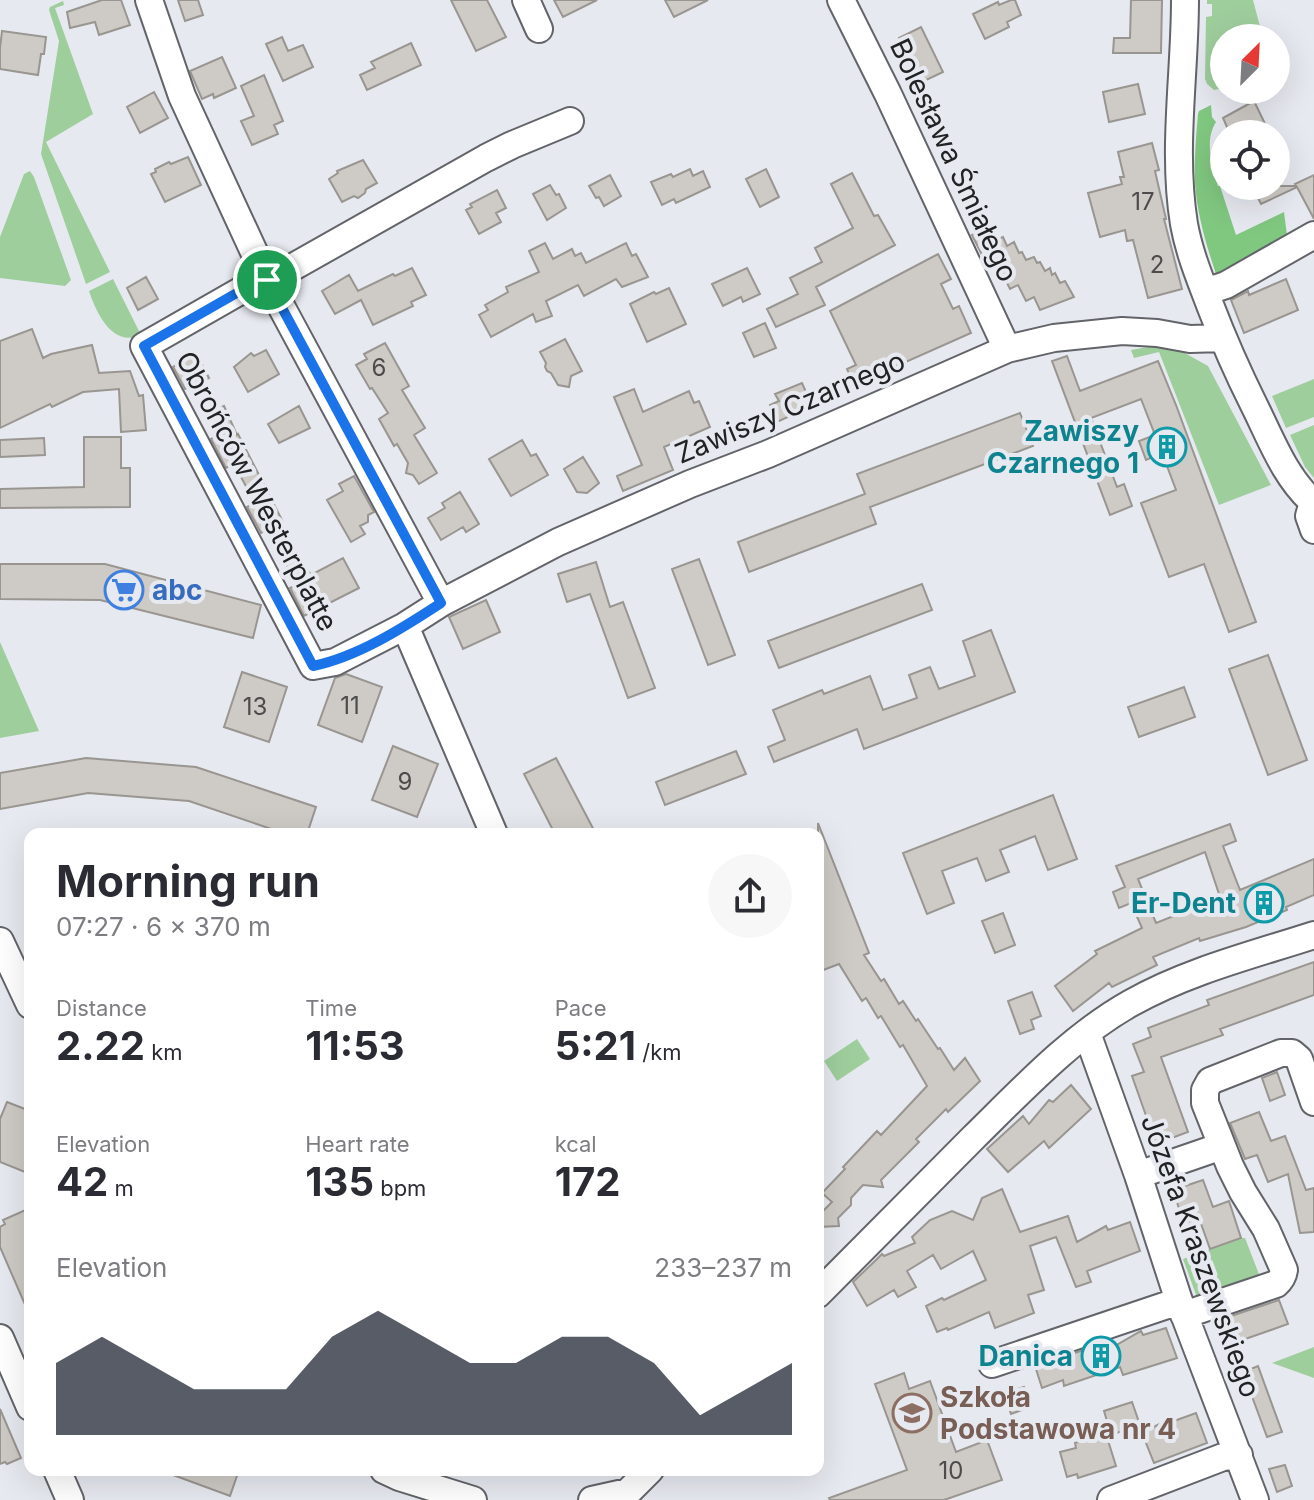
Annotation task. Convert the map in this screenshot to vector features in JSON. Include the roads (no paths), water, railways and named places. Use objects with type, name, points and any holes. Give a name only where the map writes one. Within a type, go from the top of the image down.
[{"type":"street","points":[[149,0],[182,96],[267,280],[441,603]]},
{"type":"street","points":[[526,0],[539,29]]},
{"type":"street","name":"Bolesława Śmiałego","points":[[841,0],[1007,349]]},
{"type":"street","points":[[1185,0],[1179,173],[1189,248],[1223,338],[1280,458],[1294,483],[1313,502],[1309,516],[1314,530]]},
{"type":"street","points":[[267,280],[486,158],[570,121]]},
{"type":"street","points":[[1205,292],[1226,285],[1314,235]]},
{"type":"street","name":"Obrońców Westerplatte","points":[[267,280],[242,290],[144,346],[313,666]]},
{"type":"street","name":"Zawiszy Czarnego","points":[[313,666],[335,662],[558,542],[1007,349],[1054,338],[1122,331],[1190,339],[1223,338]]},
{"type":"street","points":[[405,626],[491,828]]},
{"type":"street","points":[[824,1288],[1029,1082],[1087,1033],[1129,1004],[1164,986],[1314,935]]},
{"type":"street","points":[[0,941],[24,992]]},
{"type":"street","name":"Józefa Kraszewskiego","points":[[1087,1033],[1182,1308],[1255,1500]]},
{"type":"street","points":[[992,1364],[1276,1284],[1281,1280],[1284,1270],[1222,1146],[1205,1103],[1205,1090],[1210,1081],[1281,1053],[1292,1053],[1299,1059],[1314,1102]]},
{"type":"street","points":[[1138,1175],[1222,1146]]},
{"type":"street","points":[[0,1338],[24,1393]]},
{"type":"street","points":[[1111,1500],[1223,1457],[1239,1455]]},
{"type":"street","points":[[60,1476],[70,1500]]},
{"type":"street","points":[[397,1476],[473,1500]]},
{"type":"street","points":[[592,1500],[627,1497],[645,1476]]},
{"type":"place","name":"Zawiszy Czarnego 1","points":[[1167,447]]},
{"type":"place","name":"abc","points":[[124,590]]},
{"type":"place","name":"Er-Dent","points":[[1264,903]]},
{"type":"place","name":"Danica","points":[[1101,1356]]},
{"type":"place","name":"Szkoła Podstawowa nr 4","points":[[912,1413]]}]
